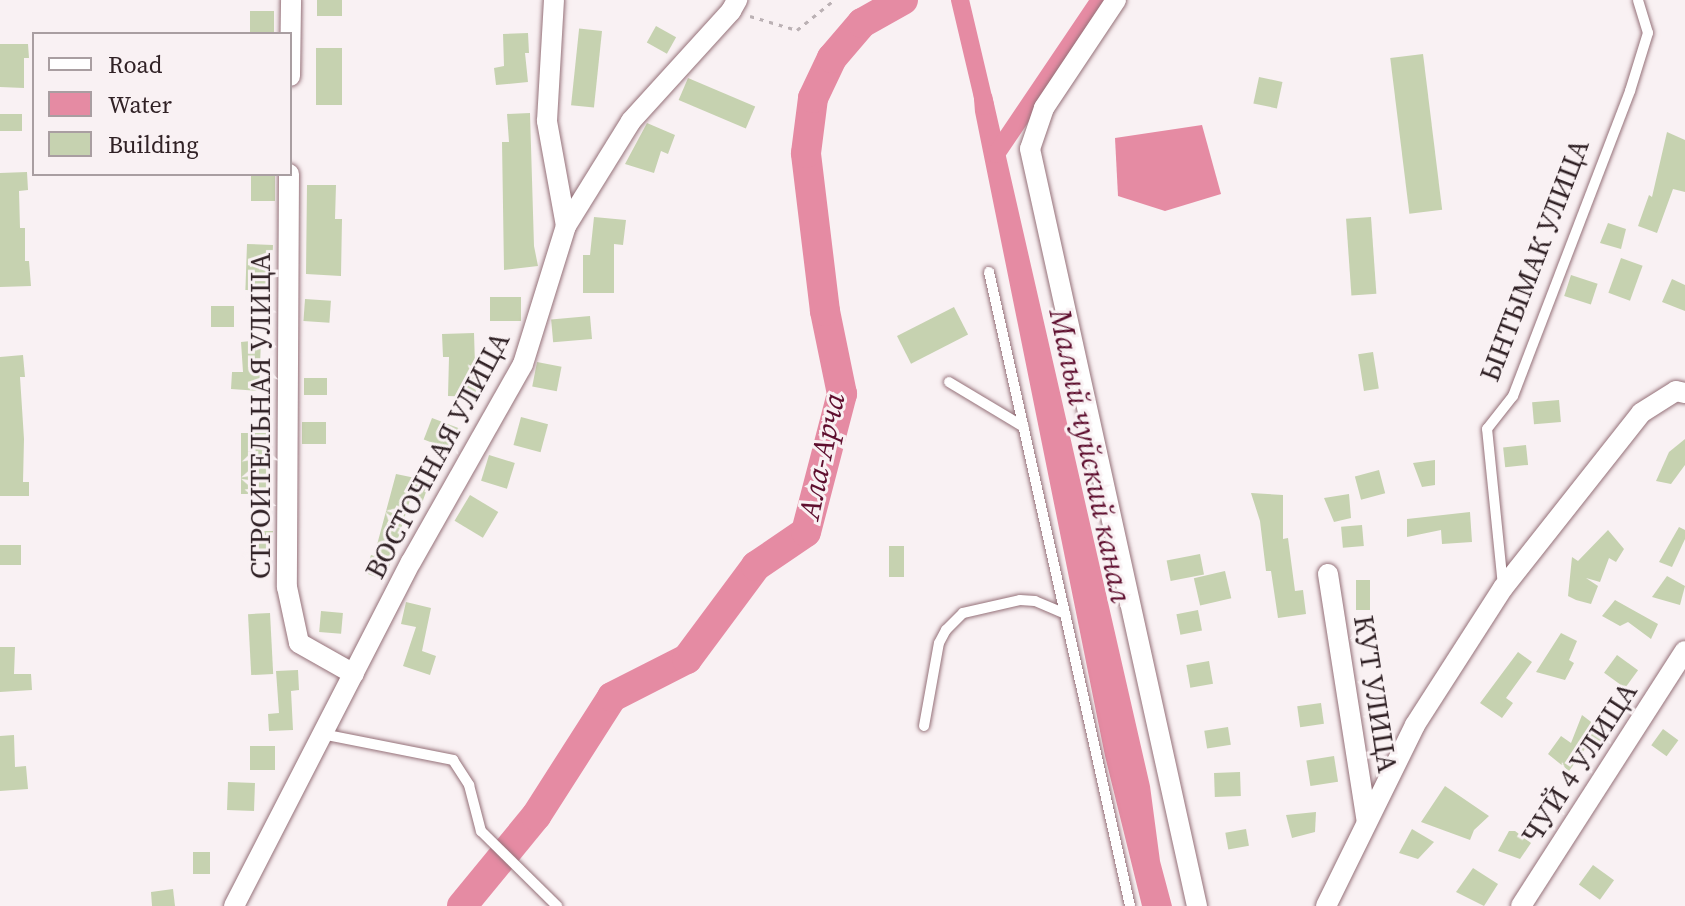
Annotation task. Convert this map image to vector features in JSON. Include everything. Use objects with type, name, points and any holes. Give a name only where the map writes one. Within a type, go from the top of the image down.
[{"type":"street","points":[[291,0],[291,32]]},
{"type":"street","name":"ВОСТОЧНАЯ УЛИЦА","points":[[234,906],[411,562],[523,364],[566,226],[547,121],[554,0]]},
{"type":"street","points":[[1116,0],[1044,108],[1030,149],[1197,906]]},
{"type":"street","points":[[566,226],[631,121],[734,5]]},
{"type":"street","name":"СТРОИТЕЛЬНАЯ УЛИЦА","points":[[289,176],[287,587],[299,643],[354,674]]},
{"type":"street","points":[[1326,906],[1415,725],[1503,588],[1641,413],[1676,391],[1685,393]]},
{"type":"street","name":"КУТ УЛИЦА","points":[[1328,574],[1367,822]]},
{"type":"street","name":"ЧУЙ 4 УЛИЦА","points":[[1521,906],[1685,651]]},
{"type":"lane","name":"ЫНТЫМАК УЛИЦА","points":[[1503,588],[1487,429],[1513,396],[1630,91],[1648,33],[1638,0]]},
{"type":"lane","points":[[989,272],[1130,906]]},
{"type":"lane","points":[[949,382],[1024,427]]},
{"type":"lane","points":[[924,726],[939,643],[946,630],[963,613],[1020,600],[1035,601],[1065,614]]},
{"type":"lane","points":[[322,734],[453,760],[469,785],[481,831],[557,906]]},
{"type":"path","points":[[734,5],[797,30],[834,0]]},
{"type":"water","points":[[984,83],[992,95],[1150,786],[1160,861],[1172,906],[1142,906],[1105,756],[975,112],[973,86]]},
{"type":"water","points":[[1202,125],[1221,194],[1165,211],[1118,196],[1115,138]]},
{"type":"building","points":[[317,0],[342,0],[342,16],[317,16]]},
{"type":"building","points":[[250,11],[274,11],[274,32],[250,32]]},
{"type":"building","points":[[656,26],[676,37],[667,54],[647,43]]},
{"type":"building","points":[[579,29],[602,31],[594,108],[571,105]]},
{"type":"building","points":[[528,33],[529,53],[525,53],[528,82],[496,85],[494,68],[504,66],[503,34]]},
{"type":"building","points":[[0,44],[28,44],[29,58],[24,58],[24,88],[0,87]]},
{"type":"building","points":[[316,48],[342,48],[342,105],[316,105]]},
{"type":"building","points":[[1423,54],[1442,210],[1409,214],[1390,58]]},
{"type":"building","points":[[1259,77],[1282,82],[1277,108],[1253,103]]},
{"type":"building","points":[[688,78],[755,107],[746,129],[679,100]]},
{"type":"building","points":[[530,113],[534,246],[538,266],[504,270],[502,142],[509,142],[507,114]]},
{"type":"building","points":[[0,114],[22,114],[22,131],[0,131]]},
{"type":"building","points":[[647,123],[675,135],[668,154],[661,151],[654,173],[625,164]]},
{"type":"building","points":[[1667,132],[1685,140],[1685,192],[1673,189],[1657,233],[1638,226],[1649,195],[1652,197]]},
{"type":"building","points":[[27,172],[28,190],[19,191],[20,228],[25,228],[25,261],[29,261],[31,286],[0,287],[0,173]]},
{"type":"building","points":[[251,176],[275,176],[275,201],[251,201]]},
{"type":"building","points":[[307,185],[336,185],[335,219],[342,219],[341,276],[306,274]]},
{"type":"building","points":[[594,217],[626,220],[623,245],[614,244],[614,293],[583,293],[583,255],[590,255]]},
{"type":"building","points":[[1371,217],[1376,294],[1351,296],[1346,219]]},
{"type":"building","points":[[1608,223],[1626,229],[1621,249],[1600,243]]},
{"type":"building","points":[[247,244],[273,245],[271,291],[245,290]]},
{"type":"building","points":[[1621,258],[1643,266],[1630,301],[1608,293]]},
{"type":"building","points":[[1571,275],[1598,284],[1591,305],[1564,296]]},
{"type":"building","points":[[1672,279],[1685,285],[1685,311],[1662,302]]},
{"type":"building","points":[[490,297],[521,297],[521,321],[490,321]]},
{"type":"building","points":[[305,299],[331,301],[329,323],[303,321]]},
{"type":"building","points":[[211,306],[234,306],[234,327],[211,327]]},
{"type":"building","points":[[954,307],[968,335],[911,364],[897,336]]},
{"type":"building","points":[[590,316],[592,339],[553,342],[551,319]]},
{"type":"building","points":[[474,333],[476,397],[448,396],[449,357],[443,357],[442,334]]},
{"type":"building","points":[[261,340],[259,391],[231,389],[232,372],[243,372],[241,342]]},
{"type":"building","points":[[1373,352],[1379,389],[1364,391],[1358,354]]},
{"type":"building","points":[[23,355],[25,377],[20,377],[23,482],[29,482],[29,496],[0,496],[0,357]]},
{"type":"building","points":[[537,362],[562,367],[557,391],[532,387]]},
{"type":"building","points":[[304,378],[327,378],[327,395],[304,395]]},
{"type":"building","points":[[1559,400],[1561,422],[1534,424],[1532,402]]},
{"type":"building","points":[[521,417],[548,424],[541,452],[513,445]]},
{"type":"building","points":[[432,418],[461,429],[453,451],[424,439]]},
{"type":"building","points":[[302,422],[326,422],[326,444],[302,444]]},
{"type":"building","points":[[241,433],[268,433],[268,494],[241,494]]},
{"type":"building","points":[[1685,439],[1685,465],[1671,484],[1656,481],[1669,452]]},
{"type":"building","points":[[1526,445],[1528,465],[1505,467],[1503,447]]},
{"type":"building","points":[[489,455],[515,463],[507,489],[481,481]]},
{"type":"building","points":[[1435,460],[1435,485],[1422,487],[1413,463]]},
{"type":"building","points":[[1379,470],[1385,493],[1361,500],[1355,476]]},
{"type":"building","points":[[396,474],[430,481],[422,503],[410,500],[385,580],[365,573],[371,555],[374,556]]},
{"type":"building","points":[[1251,493],[1283,495],[1283,539],[1288,538],[1295,591],[1303,590],[1306,614],[1278,618],[1271,571],[1266,571],[1260,521]]},
{"type":"building","points":[[1349,494],[1351,518],[1334,522],[1324,498]]},
{"type":"building","points":[[470,495],[498,512],[483,538],[455,521]]},
{"type":"building","points":[[1470,512],[1472,542],[1442,544],[1441,530],[1407,537],[1407,519]]},
{"type":"building","points":[[1362,525],[1364,546],[1343,548],[1341,527]]},
{"type":"building","points":[[1679,527],[1685,530],[1685,539],[1672,567],[1659,562]]},
{"type":"building","points":[[1608,530],[1624,549],[1616,562],[1609,558],[1600,582],[1586,578],[1598,586],[1591,604],[1568,596],[1572,557],[1578,561]]},
{"type":"building","points":[[250,531],[273,531],[273,556],[250,556]]},
{"type":"building","points":[[0,545],[21,545],[21,565],[0,565]]},
{"type":"building","points":[[889,546],[904,546],[904,577],[889,577]]},
{"type":"building","points":[[1200,554],[1204,575],[1171,581],[1167,560]]},
{"type":"building","points":[[1225,571],[1231,598],[1200,605],[1194,578]]},
{"type":"building","points":[[1667,576],[1685,586],[1680,605],[1652,597]]},
{"type":"building","points":[[1356,580],[1370,580],[1370,610],[1356,610]]},
{"type":"building","points":[[1615,600],[1658,624],[1651,639],[1628,622],[1620,626],[1602,616]]},
{"type":"building","points":[[406,602],[431,608],[422,651],[436,656],[430,675],[403,666],[416,627],[401,624]]},
{"type":"building","points":[[1198,610],[1202,631],[1180,635],[1176,614]]},
{"type":"building","points":[[321,611],[343,613],[341,634],[319,632]]},
{"type":"building","points":[[270,613],[273,674],[251,675],[248,614]]},
{"type":"building","points":[[1561,633],[1577,641],[1569,660],[1574,663],[1565,680],[1536,672]]},
{"type":"building","points":[[0,647],[15,647],[14,674],[31,674],[32,690],[0,692]]},
{"type":"building","points":[[1518,652],[1532,662],[1506,698],[1513,703],[1502,718],[1480,703]]},
{"type":"building","points":[[1617,655],[1638,670],[1625,688],[1604,673]]},
{"type":"building","points":[[1209,661],[1213,684],[1190,688],[1186,665]]},
{"type":"building","points":[[298,670],[299,690],[291,691],[293,730],[269,731],[268,714],[279,713],[276,671]]},
{"type":"building","points":[[1321,703],[1324,724],[1300,727],[1297,706]]},
{"type":"building","points":[[1582,715],[1607,734],[1600,745],[1592,739],[1569,771],[1548,754],[1561,736],[1571,743]]},
{"type":"building","points":[[1228,727],[1231,745],[1207,749],[1204,731]]},
{"type":"building","points":[[1663,729],[1678,740],[1667,756],[1651,745]]},
{"type":"building","points":[[14,735],[15,767],[26,766],[28,789],[0,791],[0,736]]},
{"type":"building","points":[[250,746],[275,746],[275,770],[250,770]]},
{"type":"building","points":[[1334,756],[1338,782],[1310,786],[1306,760]]},
{"type":"building","points":[[1240,772],[1241,796],[1215,797],[1214,773]]},
{"type":"building","points":[[228,782],[255,783],[254,811],[227,810]]},
{"type":"building","points":[[1445,786],[1489,816],[1474,830],[1470,840],[1421,822]]},
{"type":"building","points":[[1316,812],[1315,832],[1292,838],[1286,815]]},
{"type":"building","points":[[1246,829],[1249,846],[1228,849],[1225,833]]},
{"type":"building","points":[[1412,829],[1434,842],[1418,859],[1399,853]]},
{"type":"building","points":[[1509,831],[1515,831],[1531,843],[1520,859],[1498,851]]},
{"type":"building","points":[[193,852],[210,852],[210,874],[193,874]]},
{"type":"building","points":[[1593,865],[1614,880],[1600,900],[1579,884]]},
{"type":"building","points":[[1473,868],[1498,884],[1484,906],[1456,892]]},
{"type":"building","points":[[173,889],[175,906],[152,906],[151,892]]},
{"type":"waterway","name":"Ала-Арча","points":[[462,906],[536,816],[612,697],[687,659],[756,566],[806,532],[842,394],[825,311],[806,153],[813,98],[832,58],[862,23],[903,0]]},
{"type":"waterway","name":"Малый чуйский канал","points":[[960,0],[985,106]]},
{"type":"waterway","points":[[996,154],[1100,0]]}]
